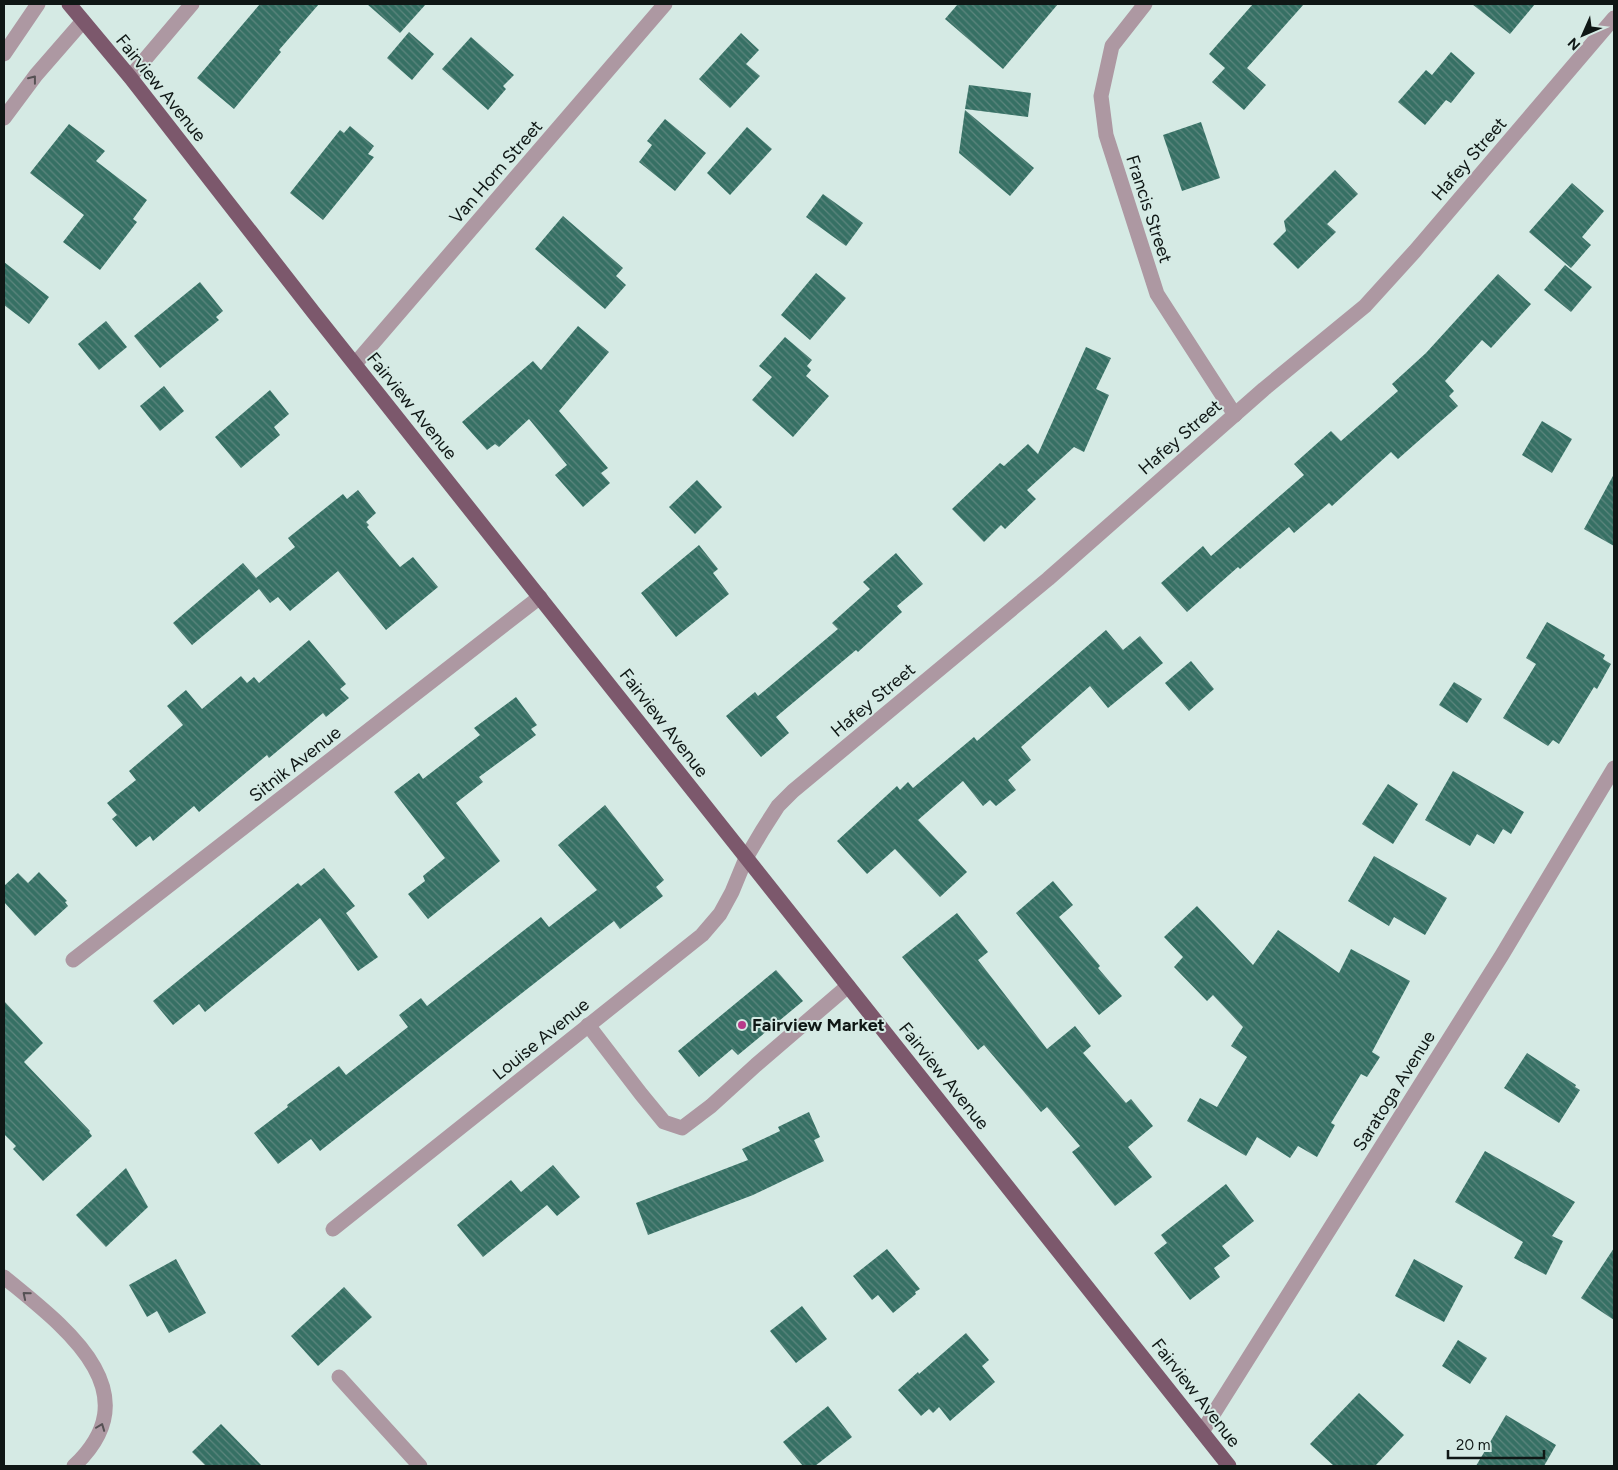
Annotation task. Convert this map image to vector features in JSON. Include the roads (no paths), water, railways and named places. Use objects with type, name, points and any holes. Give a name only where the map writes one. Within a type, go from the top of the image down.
[{"type":"main road","name":"Fairview Avenue","points":[[69,4],[130,77],[355,364],[1229,1466]]},
{"type":"street","points":[[4,54],[38,4]]},
{"type":"street","points":[[130,77],[192,4]]},
{"type":"street","name":"Van Horn Street","points":[[355,364],[665,4]]},
{"type":"street","name":"Francis Street","points":[[1145,4],[1112,46],[1101,96],[1106,135],[1157,294],[1234,414]]},
{"type":"street","name":"Hafey Street","points":[[746,858],[778,806],[793,791],[1048,579],[1234,414],[1365,306],[1415,251],[1614,18]]},
{"type":"street","points":[[4,118],[36,75],[84,21]]},
{"type":"street","name":"Sitnik Avenue","points":[[74,960],[540,597]]},
{"type":"street","name":"Saratoga Avenue","points":[[1202,1432],[1502,955],[1614,768]]},
{"type":"street","name":"Louise Avenue","points":[[333,1229],[702,935],[720,914],[732,892],[746,858]]},
{"type":"street","points":[[588,1024],[640,1094],[664,1122],[682,1128],[711,1106],[848,986]]},
{"type":"street","points":[[4,1277],[63,1328],[81,1347],[95,1367],[105,1403],[104,1421],[87,1454],[74,1466]]},
{"type":"street","points":[[339,1377],[420,1466]]},
{"type":"place","name":"Fairview Market","points":[[742,1025]]}]
